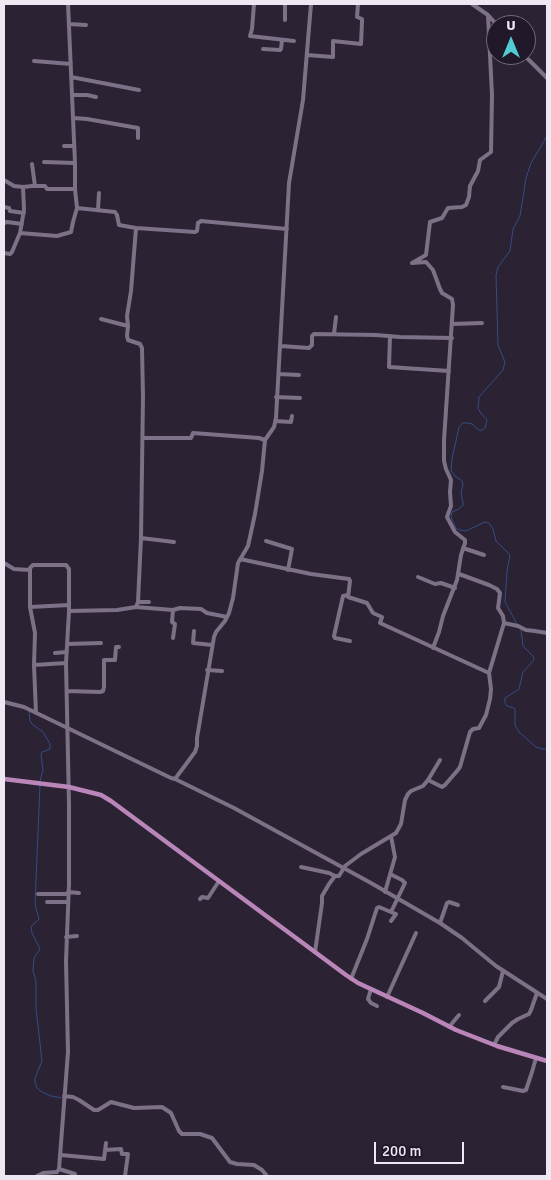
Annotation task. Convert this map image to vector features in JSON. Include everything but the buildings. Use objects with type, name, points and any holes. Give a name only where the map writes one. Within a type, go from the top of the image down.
[{"type":"main road","points":[[4,780],[69,787],[106,798],[351,979],[449,1026],[494,1045],[547,1060]]},
{"type":"street","points":[[20,233],[57,236],[72,231],[72,222],[77,208],[68,4]]},
{"type":"street","points":[[254,4],[250,36],[294,41]]},
{"type":"street","points":[[285,4],[285,20]]},
{"type":"street","points":[[175,779],[195,752],[197,746],[207,670],[214,636],[227,617],[233,598],[238,563],[248,546],[262,471],[265,440],[274,427],[275,422],[289,183],[303,100],[311,4]]},
{"type":"street","points":[[307,54],[333,56],[334,41],[360,44],[362,20],[357,17],[358,4]]},
{"type":"street","points":[[472,4],[488,15]]},
{"type":"street","points":[[69,24],[86,25]]},
{"type":"street","points":[[263,49],[280,50],[282,40]]},
{"type":"street","points":[[34,61],[71,64]]},
{"type":"street","points":[[433,648],[459,574],[460,555],[465,543],[455,532],[447,517],[451,506],[451,480],[445,465],[444,446],[453,301],[440,290],[433,270],[426,262],[412,263],[426,255],[430,222],[442,218],[448,208],[466,205],[470,186],[478,171],[480,160],[491,152],[490,65]]},
{"type":"street","points":[[534,65],[547,78]]},
{"type":"street","points":[[71,77],[139,90]]},
{"type":"street","points":[[72,95],[96,97]]},
{"type":"street","points":[[73,118],[138,128],[138,138]]},
{"type":"street","points":[[64,146],[74,146]]},
{"type":"street","points":[[44,162],[75,163]]},
{"type":"street","points":[[32,164],[35,186]]},
{"type":"street","points":[[4,180],[14,186],[45,186],[47,189],[75,189]]},
{"type":"street","points":[[4,253],[10,254],[12,252],[20,233],[24,213],[23,187]]},
{"type":"street","points":[[98,210],[99,193]]},
{"type":"street","points":[[4,207],[9,208],[10,211],[24,213]]},
{"type":"street","points":[[77,208],[115,212],[119,226],[136,228],[196,232],[198,223],[201,221],[287,229]]},
{"type":"street","points":[[4,223],[22,224]]},
{"type":"street","points":[[136,228],[127,336],[130,341],[142,346],[141,538],[138,602],[136,607]]},
{"type":"street","points":[[334,334],[336,317]]},
{"type":"street","points":[[101,319],[128,326]]},
{"type":"street","points":[[452,324],[482,323]]},
{"type":"street","points":[[280,346],[309,348],[312,345],[312,336],[314,334],[452,338]]},
{"type":"street","points":[[390,336],[389,367],[449,371]]},
{"type":"street","points":[[279,374],[300,375]]},
{"type":"street","points":[[276,397],[300,398]]},
{"type":"street","points":[[275,422],[291,422],[292,416]]},
{"type":"street","points":[[143,438],[191,438],[193,433],[265,440]]},
{"type":"street","points":[[141,538],[174,542]]},
{"type":"street","points":[[266,541],[292,549],[288,570]]},
{"type":"street","points":[[463,548],[484,555]]},
{"type":"street","points":[[240,559],[288,570],[349,579],[348,595]]},
{"type":"street","points":[[4,563],[14,568],[30,570]]},
{"type":"street","points":[[36,713],[34,628],[30,607],[30,568],[33,565],[67,566],[69,568],[66,664],[69,787],[66,937],[68,1052],[59,1169],[57,1172],[43,1173],[37,1176]]},
{"type":"street","points":[[428,780],[442,786],[457,771],[462,761],[470,732],[472,729],[480,728],[490,700],[489,673],[504,622],[503,616],[499,611],[499,591],[489,585],[459,574]]},
{"type":"street","points":[[418,577],[435,584],[441,583],[454,588]]},
{"type":"street","points":[[348,595],[343,596],[334,636],[335,638],[350,641]]},
{"type":"street","points":[[348,595],[349,598],[367,603],[373,613],[382,617],[381,623],[489,673]]},
{"type":"street","points":[[138,602],[149,602]]},
{"type":"street","points":[[30,607],[69,605]]},
{"type":"street","points":[[69,611],[117,610],[136,607],[173,610],[179,608],[201,609],[207,613],[227,617]]},
{"type":"street","points":[[173,610],[172,622],[175,624],[173,638]]},
{"type":"street","points":[[504,622],[526,630],[535,630],[547,634]]},
{"type":"street","points":[[194,631],[193,643],[212,645]]},
{"type":"street","points":[[67,644],[101,643]]},
{"type":"street","points":[[67,691],[103,691],[104,660],[115,660],[116,647],[119,647]]},
{"type":"street","points":[[55,653],[67,652]]},
{"type":"street","points":[[34,665],[66,664]]},
{"type":"street","points":[[207,670],[222,671]]},
{"type":"street","points":[[4,702],[24,707],[234,808],[440,923],[504,971],[547,999]]},
{"type":"street","points":[[314,952],[322,896],[335,876],[339,876],[345,866],[361,854],[396,833],[401,824],[404,804],[408,794],[423,786],[440,760]]},
{"type":"street","points":[[385,892],[395,857],[391,836]]},
{"type":"street","points":[[301,866],[335,876]]},
{"type":"street","points":[[390,874],[405,882],[391,912]]},
{"type":"street","points":[[200,899],[202,897],[208,898],[219,881]]},
{"type":"street","points":[[38,894],[79,893]]},
{"type":"street","points":[[47,902],[68,902]]},
{"type":"street","points":[[440,923],[447,903],[458,905]]},
{"type":"street","points":[[351,979],[367,940],[377,908],[379,907],[396,914],[391,921]]},
{"type":"street","points":[[387,997],[416,933]]},
{"type":"street","points":[[66,937],[77,936]]},
{"type":"street","points":[[484,1001],[499,987],[504,971]]},
{"type":"street","points":[[371,989],[368,999],[377,1006]]},
{"type":"street","points":[[494,1045],[498,1037],[512,1023],[529,1014],[537,993]]},
{"type":"street","points":[[449,1026],[459,1015]]},
{"type":"street","points":[[503,1087],[526,1090],[536,1058]]},
{"type":"street","points":[[64,1098],[73,1097],[94,1110],[98,1110],[111,1102],[134,1108],[162,1106],[171,1113],[179,1132],[182,1134],[200,1134],[212,1138],[230,1162],[257,1166],[268,1176]]},
{"type":"street","points":[[61,1155],[104,1159],[106,1143]]},
{"type":"street","points":[[104,1150],[121,1150],[122,1154],[128,1154],[125,1176]]},
{"type":"street","points":[[59,1169],[74,1174]]},
{"type":"waterway","points":[[517,624],[505,602],[510,555],[496,541],[493,529],[489,523],[485,522],[466,531],[456,528],[451,516],[452,512],[463,505],[461,493],[463,484],[451,471],[459,427],[463,423],[467,423],[472,424],[480,431],[485,428],[487,420],[478,408],[479,397],[503,370],[505,362],[498,345],[496,275],[498,267],[510,251],[513,229],[520,216],[526,178],[531,163],[547,136]]},
{"type":"waterway","points":[[521,629],[523,646],[533,656],[534,660],[523,672],[519,689],[505,698],[505,703],[515,710],[515,725],[519,732],[536,747],[547,749]]},
{"type":"waterway","points":[[29,711],[30,721],[43,732],[50,744],[50,749],[42,752],[41,755],[43,770],[40,781]]},
{"type":"waterway","points":[[40,785],[35,904],[39,919],[31,927],[40,949],[34,958],[33,971],[36,981],[36,1008],[42,1061],[35,1082],[37,1088],[42,1092],[62,1098]]}]
